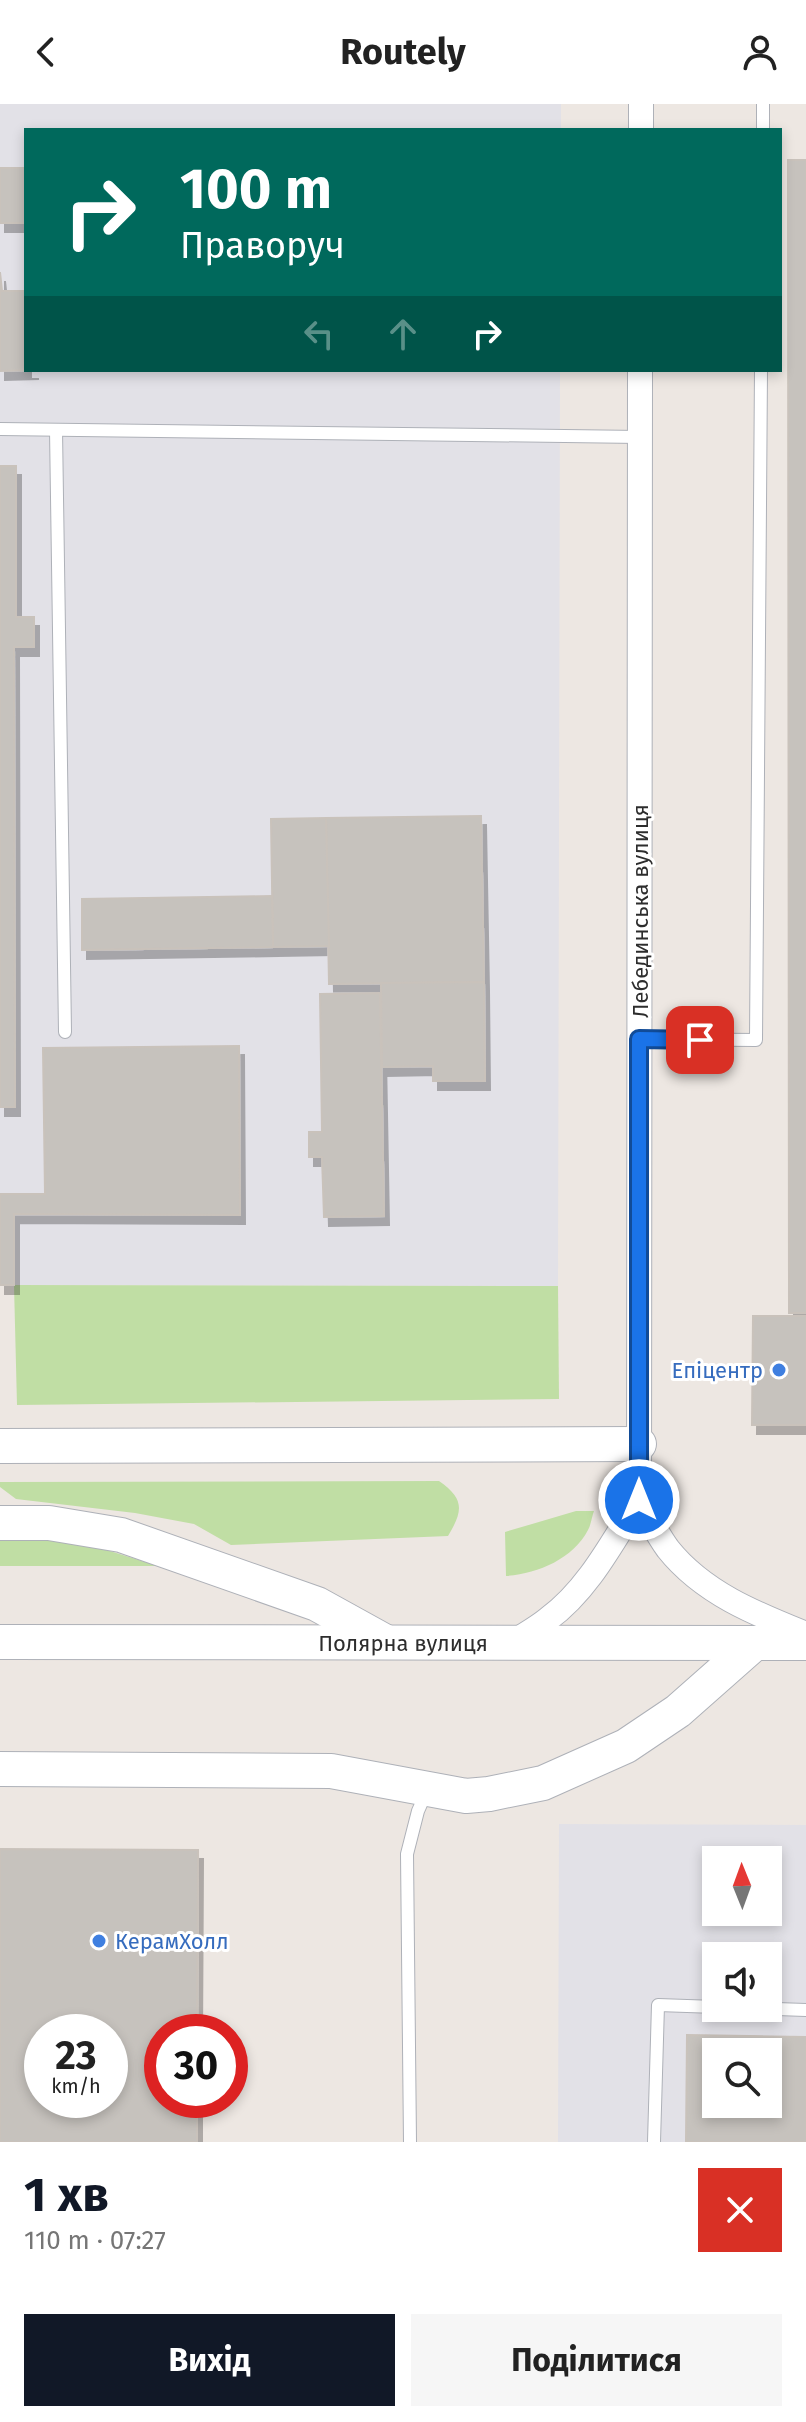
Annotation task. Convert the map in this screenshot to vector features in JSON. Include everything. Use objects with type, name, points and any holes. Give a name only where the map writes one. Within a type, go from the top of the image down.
[{"type":"street","points":[[641,104],[641,128]]},
{"type":"street","name":"Лебединська вулиця","points":[[639,1500],[640,372]]},
{"type":"street","points":[[0,1446],[639,1444]]},
{"type":"street","points":[[0,1499],[49,1523]]},
{"type":"street","points":[[511,1643],[550,1618],[578,1590],[639,1500],[669,1550],[694,1575],[735,1605],[806,1634]]},
{"type":"street","points":[[0,1523],[49,1523],[121,1535],[317,1604],[388,1643]]},
{"type":"street","name":"Полярна вулиця","points":[[0,1642],[806,1643]]},
{"type":"street","points":[[0,1769],[331,1771],[466,1796],[489,1794],[543,1783],[626,1746],[678,1711],[755,1643]]},
{"type":"lane","points":[[763,104],[763,128]]},
{"type":"lane","points":[[639,1039],[756,1040],[761,372]]},
{"type":"lane","points":[[0,429],[640,437]]},
{"type":"lane","points":[[56,430],[65,1032]]},
{"type":"lane","points":[[410,2142],[407,1854],[427,1790]]},
{"type":"lane","points":[[654,2142],[658,2005],[702,2007]]},
{"type":"lane","points":[[782,2009],[806,2010]]},
{"type":"shaded area","points":[[0,104],[561,104],[561,128],[24,128],[24,372],[560,372],[558,1286],[0,1285]]},
{"type":"shaded area","points":[[559,1824],[806,1825],[806,2142],[558,2142]]},
{"type":"green space","points":[[14,1285],[558,1286],[559,1399],[17,1405]]},
{"type":"green space","points":[[439,1481],[453,1494],[459,1506],[457,1519],[448,1536],[231,1545],[194,1524],[135,1513],[16,1499],[0,1487],[0,1482]]},
{"type":"green space","points":[[576,1511],[594,1511],[588,1530],[573,1549],[542,1568],[506,1576],[505,1532]]},
{"type":"green space","points":[[0,1537],[44,1537],[97,1547],[158,1566],[0,1566]]},
{"type":"building","points":[[788,160],[806,160],[806,1313],[789,1313]]},
{"type":"building","points":[[0,168],[24,168],[24,223],[0,223]]},
{"type":"building","points":[[0,272],[2,291],[24,291],[24,370],[0,371]]},
{"type":"building","points":[[0,466],[16,466],[16,617],[34,617],[34,647],[14,647],[15,1107],[0,1107]]},
{"type":"building","points":[[481,816],[484,982],[329,984],[326,818]]},
{"type":"building","points":[[326,818],[329,946],[273,947],[271,819]]},
{"type":"building","points":[[272,896],[273,947],[82,950],[82,899]]},
{"type":"building","points":[[484,982],[485,1081],[433,1081],[433,1066],[382,1067],[381,983]]},
{"type":"building","points":[[380,993],[384,1216],[324,1217],[322,1157],[309,1157],[309,1132],[322,1132],[320,994]]},
{"type":"building","points":[[239,1046],[240,1215],[14,1214],[14,1285],[0,1285],[0,1194],[45,1194],[43,1048]]},
{"type":"building","name":"Епіцентр","points":[[753,1316],[806,1316],[806,1425],[752,1425]]},
{"type":"building","name":"КерамХолл","points":[[0,1849],[198,1850],[197,2014],[144,2014],[144,2118],[197,2118],[197,2142],[0,2142]]},
{"type":"building","points":[[687,2035],[806,2037],[806,2142],[686,2142]]},
{"type":"place","name":"Епіцентр","points":[[779,1370]]},
{"type":"place","name":"КерамХолл","points":[[99,1941]]},
{"type":"route","points":[[639,1500],[639,1039],[700,1040]]}]
